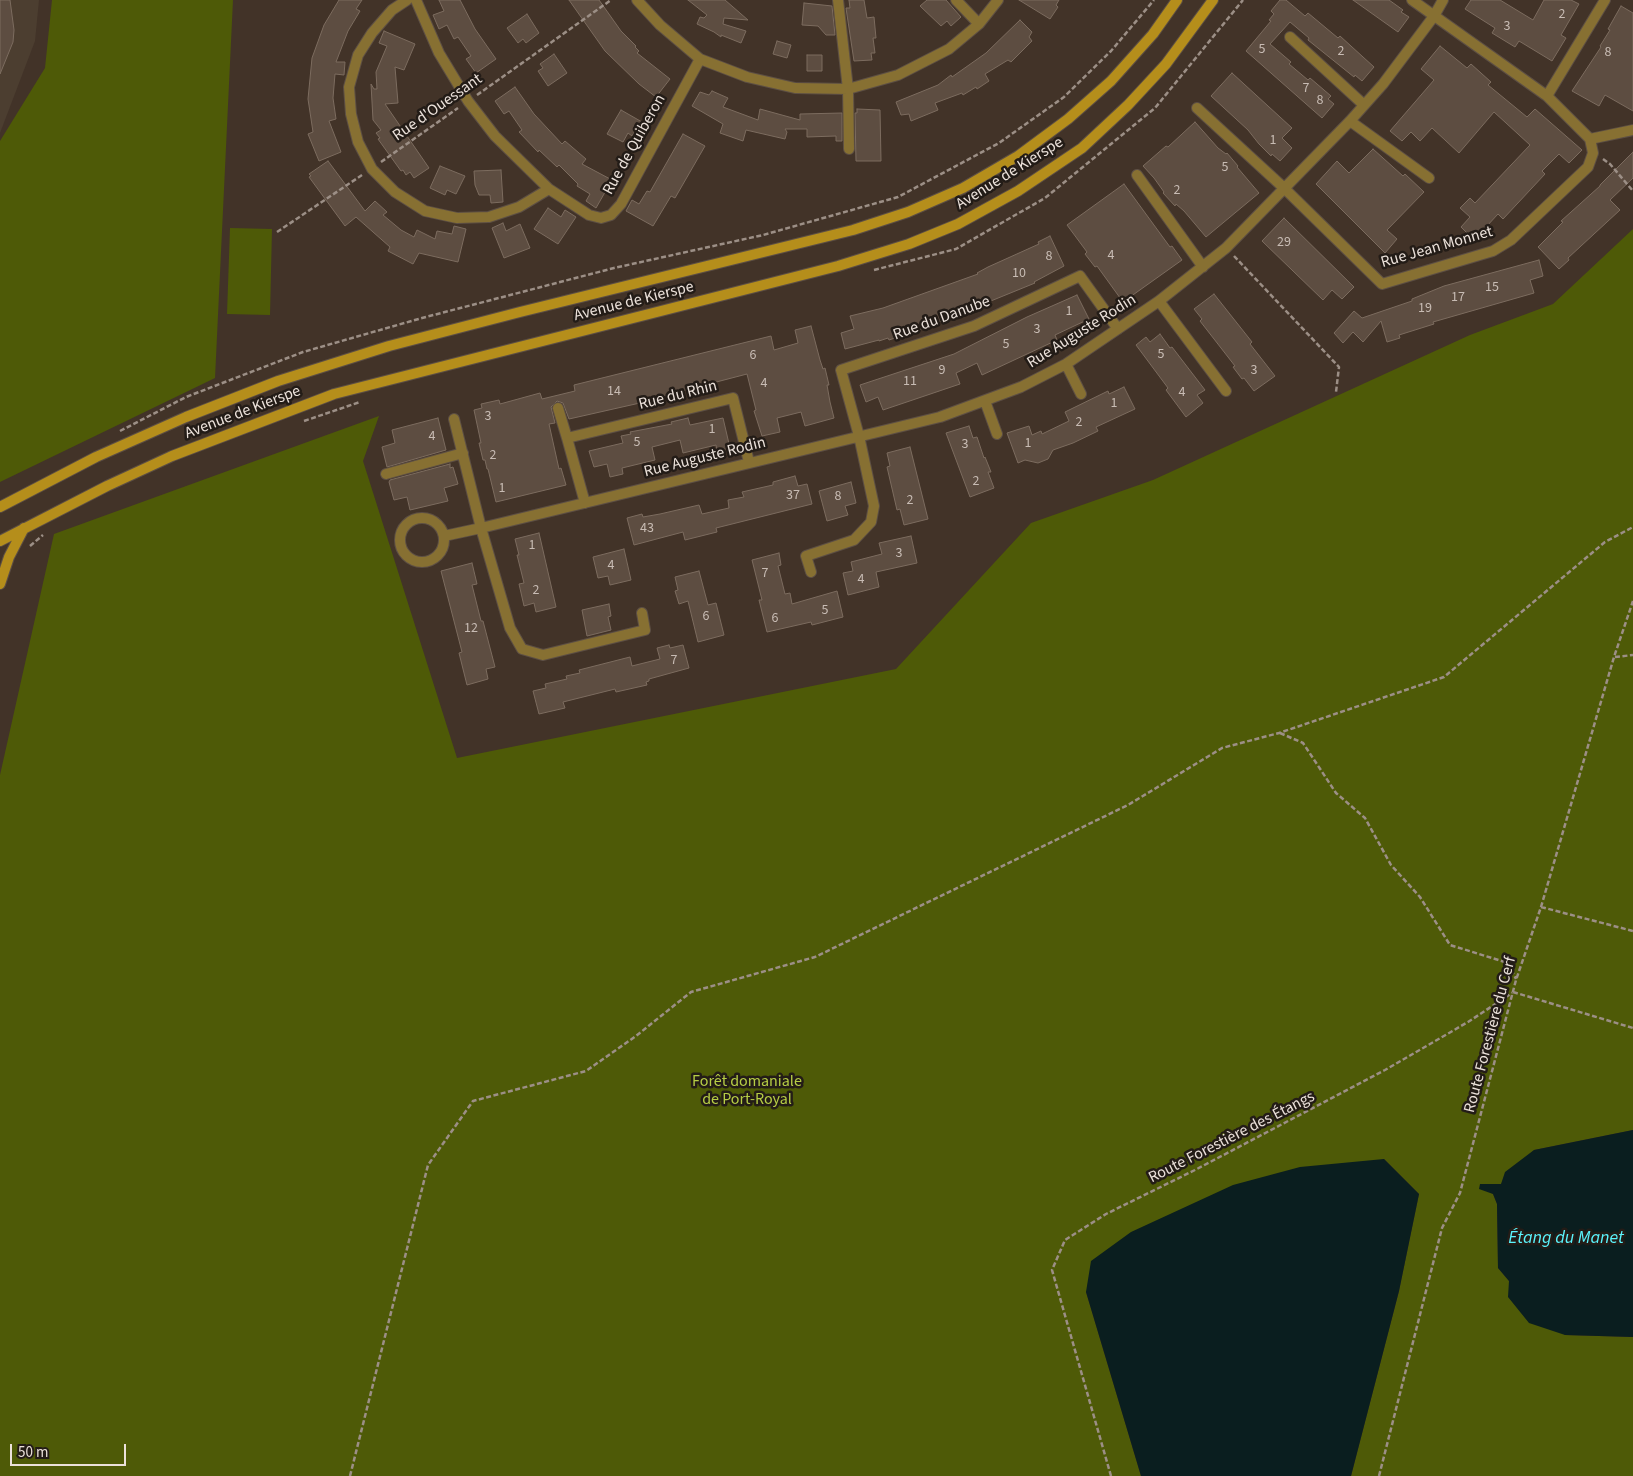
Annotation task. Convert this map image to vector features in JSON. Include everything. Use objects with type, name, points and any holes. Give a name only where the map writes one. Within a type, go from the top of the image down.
[{"type":"main road","name":"Avenue de Kierspe","points":[[0,506],[96,457],[186,417],[278,381],[389,346],[853,230],[908,212],[963,188],[1018,156],[1068,119],[1111,81],[1153,34],[1177,0]]},
{"type":"main road","name":"Avenue de Kierspe","points":[[0,541],[107,486],[172,456],[334,394],[838,266],[909,244],[958,224],[1018,191],[1082,148],[1128,106],[1166,64],[1213,0]]},
{"type":"main road","points":[[0,584],[9,557],[25,528]]},
{"type":"street","points":[[407,0],[392,10],[372,33],[358,55],[349,87],[351,114],[358,142],[372,169],[395,192],[425,211],[457,218],[489,217],[519,207],[549,189]]},
{"type":"street","name":"Rue de Quiberon","points":[[416,0],[439,53],[468,101],[495,136],[549,189],[589,215],[601,218],[611,215],[621,204],[700,59]]},
{"type":"street","points":[[637,0],[660,26],[700,59],[746,77],[795,88],[848,89],[898,75],[948,48],[979,24],[998,0]]},
{"type":"street","points":[[838,0],[848,89],[849,149]]},
{"type":"street","points":[[956,0],[979,24]]},
{"type":"street","points":[[1412,0],[1547,96],[1590,139],[1593,153]]},
{"type":"street","name":"Rue Auguste Rodin","points":[[444,536],[940,417],[1021,387],[1066,364],[1159,301],[1226,248],[1350,121],[1383,84],[1434,16],[1443,0]]},
{"type":"street","points":[[1547,96],[1605,0]]},
{"type":"street","points":[[1290,36],[1364,105]]},
{"type":"street","points":[[1197,108],[1284,188]]},
{"type":"street","points":[[1350,121],[1429,178]]},
{"type":"street","points":[[1590,139],[1633,130]]},
{"type":"street","name":"Rue Jean Monnet","points":[[1284,188],[1382,284],[1493,251],[1511,240],[1588,167],[1593,153]]},
{"type":"street","points":[[1137,175],[1203,267]]},
{"type":"street","name":"Rue du Danube","points":[[859,436],[841,370],[974,326],[1080,276],[1118,329]]},
{"type":"street","points":[[1159,301],[1226,391]]},
{"type":"street","points":[[1066,364],[1081,394]]},
{"type":"street","name":"Rue du Rhin","points":[[567,438],[733,398],[749,462]]},
{"type":"street","points":[[985,401],[997,434]]},
{"type":"street","points":[[558,408],[585,503]]},
{"type":"street","points":[[454,419],[481,528],[510,628],[522,649],[543,655],[646,630],[642,613]]},
{"type":"street","points":[[811,572],[806,556],[854,540],[871,522],[874,506],[859,436]]},
{"type":"street","points":[[386,474],[463,453]]},
{"type":"street","points":[[418,519],[432,520],[441,529],[444,536],[442,550],[437,556],[423,562],[409,557],[401,545],[401,538],[406,526],[418,519]]},
{"type":"path","name":"Rue d'Ouessant","points":[[277,232],[372,169],[611,0]]},
{"type":"path","points":[[115,433],[186,396],[303,352],[422,318],[605,270],[763,235],[898,197],[999,143],[1064,98],[1111,51],[1154,0]]},
{"type":"path","points":[[1593,153],[1610,164],[1633,191]]},
{"type":"path","points":[[1226,248],[1339,366],[1336,392]]},
{"type":"path","points":[[350,1476],[428,1166],[473,1101],[586,1071],[636,1036],[691,992],[815,957],[1128,806],[1222,748],[1279,733],[1444,677],[1605,542],[1633,526]]},
{"type":"path","name":"Route Forestière du Cerf","points":[[1379,1476],[1442,1228],[1460,1193],[1516,980],[1541,907],[1614,657],[1633,601]]},
{"type":"path","points":[[1614,657],[1633,656]]},
{"type":"path","points":[[1279,733],[1303,743],[1336,792],[1365,818],[1390,865],[1420,897],[1450,944],[1508,963],[1516,980]]},
{"type":"path","points":[[1541,907],[1633,931]]},
{"type":"path","points":[[1513,992],[1633,1028]]},
{"type":"path","name":"Route Forestière des Étangs","points":[[1111,1476],[1052,1270],[1065,1240],[1106,1214],[1196,1170],[1385,1070],[1468,1022],[1513,992]]},
{"type":"shaded area","points":[[0,0],[39,0],[35,41],[0,133]]},
{"type":"green space","points":[[52,0],[233,0],[215,378],[0,482],[0,141],[45,68]]},
{"type":"green space","points":[[230,228],[272,229],[270,315],[227,314]]},
{"type":"green space","name":"Forêt domaniale de Port-Royal","points":[[1633,229],[1633,1130],[1534,1150],[1501,1184],[1480,1184],[1493,1194],[1497,1204],[1498,1268],[1509,1281],[1565,1335],[1633,1337],[1633,1476],[1351,1476],[1399,1291],[1419,1194],[1384,1159],[1086,1292],[1141,1476],[0,1476],[0,775],[54,534],[379,416],[363,461],[457,758],[896,669],[1031,523],[1153,480],[1470,335],[1553,304]]},
{"type":"water","name":"Étang du Manet","points":[[1633,1130],[1633,1337],[1565,1335],[1529,1323],[1508,1297],[1509,1281],[1498,1268],[1497,1204],[1493,1194],[1479,1189],[1480,1184],[1501,1184],[1505,1172],[1534,1150]]},
{"type":"water","points":[[1384,1159],[1419,1194],[1399,1291],[1351,1476],[1141,1476],[1086,1292],[1091,1261],[1131,1232],[1233,1185],[1300,1167]]},
{"type":"building","points":[[0,0],[10,0],[14,30],[13,42],[0,74]]},
{"type":"building","points":[[339,0],[362,0],[356,9],[360,11],[348,31],[336,62],[345,62],[344,75],[335,74],[333,98],[336,119],[329,121],[341,152],[319,161],[308,134],[313,132],[308,99],[312,58],[324,25]]},
{"type":"building","points":[[439,0],[460,0],[475,29],[496,59],[476,73],[466,59],[471,56],[458,37],[454,39],[447,25],[439,29],[433,15],[444,11]]},
{"type":"building","points":[[569,0],[599,0],[621,31],[636,46],[639,51],[637,53],[670,79],[656,97],[639,84],[605,51]]},
{"type":"building","points":[[688,0],[725,0],[748,20],[724,18],[723,24],[746,31],[741,43],[721,35],[721,37],[697,24],[700,17],[704,18],[707,15]]},
{"type":"building","points":[[849,0],[864,0],[867,18],[874,17],[876,38],[873,38],[875,53],[871,53],[872,60],[854,61],[846,8],[850,8]]},
{"type":"building","points":[[927,0],[946,0],[961,17],[951,26],[947,21],[941,26],[920,6]]},
{"type":"building","points":[[1019,0],[1059,0],[1056,5],[1058,7],[1050,19]]},
{"type":"building","points":[[1280,0],[1286,0],[1305,16],[1308,13],[1338,38],[1340,36],[1374,67],[1362,81],[1355,75],[1354,77],[1308,40],[1309,38],[1290,22],[1270,44],[1291,62],[1289,64],[1308,80],[1310,78],[1331,96],[1328,99],[1334,104],[1322,118],[1246,51],[1271,21],[1269,20],[1274,14],[1271,11]]},
{"type":"building","points":[[1353,0],[1389,0],[1409,17],[1398,32]]},
{"type":"building","points":[[1471,0],[1500,0],[1533,20],[1544,0],[1571,0],[1579,4],[1561,35],[1566,38],[1552,61],[1519,41],[1515,47],[1492,33],[1495,28],[1465,9]]},
{"type":"building","points":[[804,3],[832,6],[835,35],[826,35],[818,26],[802,25]]},
{"type":"building","points":[[1621,6],[1633,13],[1633,111],[1605,95],[1599,106],[1572,91],[1601,47],[1610,30],[1608,29]]},
{"type":"building","points":[[527,14],[539,33],[526,43],[523,39],[518,43],[507,28]]},
{"type":"building","points":[[1020,20],[1032,32],[1029,37],[1032,41],[1011,62],[1008,60],[985,74],[989,81],[963,95],[962,93],[935,103],[938,110],[911,121],[909,114],[901,115],[896,102],[938,85],[951,75],[952,77],[986,53]]},
{"type":"building","points":[[384,31],[415,44],[404,70],[395,67],[398,103],[385,104],[429,168],[414,178],[410,172],[406,175],[403,170],[401,171],[378,139],[380,138],[376,133],[381,130],[373,120],[371,84],[374,89],[377,89],[376,72],[387,46],[379,43]]},
{"type":"building","points":[[777,41],[791,45],[787,58],[773,54]]},
{"type":"building","points":[[1440,46],[1467,68],[1471,64],[1491,82],[1488,85],[1527,117],[1535,109],[1582,150],[1569,163],[1559,154],[1542,171],[1545,174],[1503,219],[1498,214],[1474,240],[1461,227],[1470,217],[1460,208],[1470,198],[1475,203],[1530,145],[1494,112],[1459,153],[1432,128],[1420,141],[1411,132],[1402,141],[1390,131],[1434,80],[1421,69]]},
{"type":"building","points":[[554,54],[567,73],[548,86],[538,71],[543,68],[540,64]]},
{"type":"building","points":[[807,55],[822,55],[822,71],[807,71]]},
{"type":"building","points":[[1232,73],[1292,128],[1282,138],[1292,148],[1280,161],[1272,154],[1271,156],[1248,130],[1211,96]]},
{"type":"building","points":[[515,87],[534,114],[562,144],[565,141],[586,159],[582,164],[612,180],[596,208],[586,201],[590,194],[577,186],[578,184],[559,165],[557,167],[539,150],[538,152],[519,132],[522,130],[509,111],[504,114],[495,101]]},
{"type":"building","points":[[712,91],[728,98],[723,107],[758,120],[760,109],[800,120],[800,114],[842,113],[842,141],[836,141],[836,136],[807,137],[807,129],[785,129],[787,132],[785,139],[746,130],[743,141],[720,133],[723,124],[692,106],[700,92],[709,95]]},
{"type":"building","points":[[857,109],[880,110],[881,161],[856,161],[855,113],[857,113]]},
{"type":"building","points":[[621,110],[642,122],[637,132],[635,131],[632,136],[628,133],[623,142],[607,134]]},
{"type":"building","points":[[1195,122],[1218,148],[1227,153],[1259,193],[1206,237],[1184,211],[1176,204],[1175,206],[1163,193],[1154,178],[1143,166],[1166,146],[1168,147]]},
{"type":"building","points":[[683,134],[705,146],[675,198],[671,196],[653,226],[626,211],[632,200],[639,204],[647,191],[650,192]]},
{"type":"building","points":[[1373,149],[1403,176],[1405,174],[1424,192],[1387,230],[1397,239],[1385,253],[1316,184],[1337,161],[1349,173]]},
{"type":"building","points":[[1633,152],[1633,178],[1610,200],[1620,210],[1568,258],[1569,260],[1559,269],[1538,247],[1563,222],[1561,221],[1600,186]]},
{"type":"building","points":[[328,161],[365,211],[375,201],[387,212],[383,215],[401,230],[414,237],[417,230],[435,239],[437,231],[452,234],[454,226],[466,229],[458,262],[419,253],[413,264],[388,251],[390,247],[356,217],[345,226],[309,177],[311,176],[309,174]]},
{"type":"building","points":[[440,166],[465,176],[456,194],[447,190],[445,195],[430,188]]},
{"type":"building","points":[[501,170],[503,202],[491,203],[490,195],[479,195],[475,185],[474,171]]},
{"type":"building","points":[[1124,184],[1170,247],[1172,246],[1182,260],[1123,302],[1097,266],[1095,267],[1085,254],[1087,252],[1067,225]]},
{"type":"building","points":[[548,208],[561,217],[565,210],[576,217],[558,244],[534,229]]},
{"type":"building","points":[[1284,218],[1354,287],[1342,299],[1332,290],[1323,300],[1262,241]]},
{"type":"building","points":[[503,223],[506,231],[520,224],[530,248],[504,258],[492,228]]},
{"type":"building","points":[[1050,236],[1064,266],[1035,283],[922,329],[889,340],[888,338],[845,349],[841,333],[854,329],[850,316],[883,308],[978,274],[988,267],[1039,244],[1038,242]]},
{"type":"building","points":[[1539,260],[1543,276],[1530,280],[1534,293],[1433,322],[1434,324],[1399,335],[1400,338],[1387,342],[1381,321],[1363,342],[1353,332],[1343,343],[1334,333],[1354,311],[1362,318],[1412,301],[1412,299],[1444,286]]},
{"type":"building","points":[[1214,294],[1252,342],[1250,344],[1275,376],[1254,391],[1233,367],[1235,366],[1200,321],[1202,319],[1194,309]]},
{"type":"building","points":[[1077,295],[1089,319],[1055,335],[1057,340],[982,375],[977,363],[956,373],[960,384],[883,410],[878,397],[866,402],[860,385],[954,354],[1027,317]]},
{"type":"building","points":[[811,326],[823,369],[825,368],[834,418],[805,426],[801,412],[777,418],[780,432],[762,436],[754,411],[756,410],[747,374],[662,398],[569,419],[563,403],[557,401],[551,407],[555,423],[549,424],[559,469],[561,468],[566,485],[496,502],[479,443],[481,443],[474,410],[482,408],[481,404],[499,400],[500,404],[540,393],[542,399],[575,391],[574,385],[771,336],[774,350],[798,343],[795,330]]},
{"type":"building","points":[[1160,334],[1205,390],[1197,395],[1203,403],[1186,417],[1166,390],[1168,388],[1136,345],[1146,337],[1150,342]]},
{"type":"building","points":[[1124,387],[1135,409],[1096,427],[1098,431],[1053,450],[1048,459],[1038,463],[1025,460],[1018,463],[1007,433],[1029,426],[1032,435],[1041,431],[1042,434],[1069,421],[1065,412],[1108,391],[1109,394]]},
{"type":"building","points":[[438,418],[446,450],[387,467],[382,447],[395,443],[392,430]]},
{"type":"building","points":[[688,418],[690,425],[723,418],[730,448],[717,451],[716,445],[683,453],[680,440],[652,447],[655,460],[622,468],[623,474],[610,477],[607,464],[594,467],[589,451],[623,443],[621,436],[631,434],[630,432],[672,424],[671,422]]},
{"type":"building","points":[[969,426],[973,438],[977,437],[991,472],[988,472],[994,488],[970,497],[946,433]]},
{"type":"building","points":[[910,447],[928,519],[904,525],[900,509],[897,510],[887,467],[890,466],[887,453]]},
{"type":"building","points":[[450,464],[450,468],[453,467],[458,484],[444,488],[448,501],[410,510],[407,497],[394,500],[390,480]]},
{"type":"building","points":[[795,476],[798,486],[807,484],[812,504],[716,528],[717,532],[685,540],[683,532],[634,545],[627,518],[642,514],[643,517],[660,514],[699,505],[702,514],[729,508],[728,500],[744,497],[742,492],[773,485],[773,482]]},
{"type":"building","points":[[851,482],[856,503],[845,506],[848,515],[827,521],[819,491]]},
{"type":"building","points":[[539,533],[556,607],[536,612],[534,603],[524,606],[519,584],[524,583],[515,539]]},
{"type":"building","points":[[911,536],[917,563],[876,572],[879,587],[848,595],[843,573],[853,571],[851,562],[882,554],[879,543]]},
{"type":"building","points":[[624,549],[631,580],[610,585],[608,576],[598,578],[593,557]]},
{"type":"building","points":[[779,553],[781,565],[778,566],[785,594],[790,593],[792,604],[837,591],[843,617],[812,625],[811,622],[767,632],[759,600],[762,600],[752,560]]},
{"type":"building","points":[[472,563],[477,584],[472,585],[495,667],[486,669],[488,679],[467,685],[459,653],[462,652],[441,571]]},
{"type":"building","points":[[699,571],[708,605],[716,603],[724,635],[698,642],[688,601],[679,604],[675,591],[678,590],[675,577]]},
{"type":"building","points":[[609,604],[611,616],[608,617],[611,630],[587,636],[582,610]]},
{"type":"building","points":[[669,645],[670,648],[683,645],[689,668],[649,679],[646,682],[647,685],[616,692],[615,689],[563,702],[565,708],[539,714],[533,691],[546,688],[545,684],[567,679],[566,676],[580,673],[579,670],[630,657],[632,666],[660,659],[657,648]]}]
